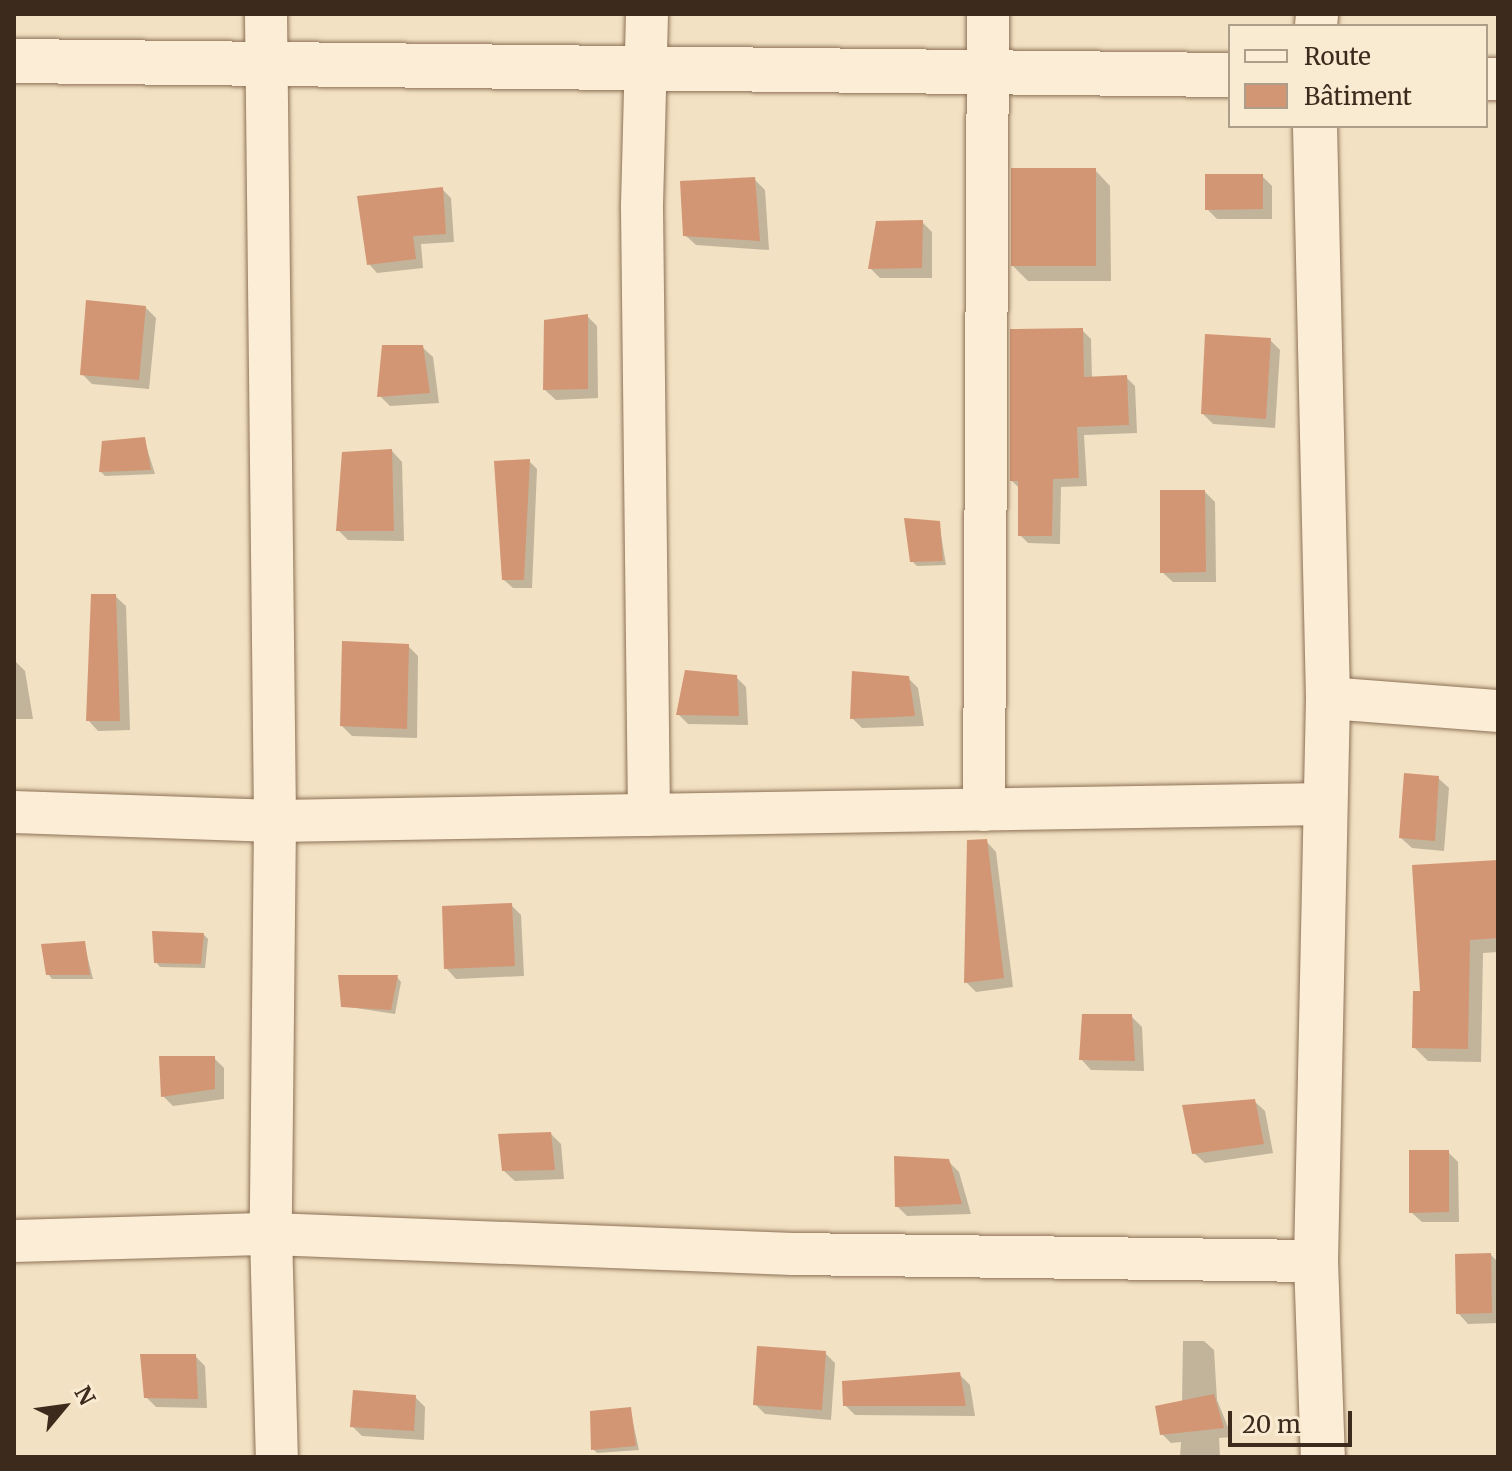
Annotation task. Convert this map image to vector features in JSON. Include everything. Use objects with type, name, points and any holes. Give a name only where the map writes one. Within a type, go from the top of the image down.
[{"type":"street","points":[[266,14],[275,821],[271,1234],[277,1457]]},
{"type":"street","points":[[647,14],[649,815]]},
{"type":"street","points":[[984,810],[988,14]]},
{"type":"street","points":[[14,61],[266,61],[645,70],[1228,75]]},
{"type":"street","points":[[1315,128],[1328,698],[1316,1261],[1323,1457]]},
{"type":"street","points":[[1328,698],[1498,711]]},
{"type":"street","points":[[14,812],[275,821],[1326,804]]},
{"type":"street","points":[[14,1241],[271,1234],[793,1254],[1316,1261]]},
{"type":"building","points":[[1011,168],[1096,168],[1096,266],[1011,266]]},
{"type":"building","points":[[1205,174],[1263,174],[1263,209],[1205,210]]},
{"type":"building","points":[[755,177],[760,241],[683,236],[680,181]]},
{"type":"building","points":[[443,187],[446,234],[413,236],[416,259],[367,265],[357,196]]},
{"type":"building","points":[[923,220],[922,268],[868,269],[876,221]]},
{"type":"building","points":[[86,300],[146,306],[139,380],[80,375]]},
{"type":"building","points":[[588,314],[588,389],[543,390],[544,320]]},
{"type":"building","points":[[1083,328],[1084,377],[1127,375],[1129,425],[1077,427],[1079,478],[1053,479],[1052,536],[1018,536],[1018,481],[1010,481],[1010,329]]},
{"type":"building","points":[[1205,334],[1271,338],[1266,419],[1201,414]]},
{"type":"building","points":[[382,345],[423,345],[430,393],[377,397]]},
{"type":"building","points":[[145,437],[151,470],[99,472],[102,441]]},
{"type":"building","points":[[392,449],[394,531],[336,531],[342,452]]},
{"type":"building","points":[[530,459],[524,580],[502,580],[494,461]]},
{"type":"building","points":[[1160,490],[1205,490],[1206,572],[1160,573]]},
{"type":"building","points":[[904,518],[940,521],[943,561],[910,562]]},
{"type":"building","points":[[91,594],[116,594],[120,721],[86,721]]},
{"type":"building","points":[[342,641],[409,644],[407,729],[340,726]]},
{"type":"building","points":[[685,670],[737,675],[739,716],[676,715]]},
{"type":"building","points":[[852,671],[909,676],[915,716],[850,719]]},
{"type":"building","points":[[1404,773],[1439,776],[1435,841],[1399,838]]},
{"type":"building","points":[[987,839],[1004,978],[964,983],[967,840]]},
{"type":"building","points":[[1498,860],[1498,938],[1470,940],[1468,1049],[1412,1048],[1413,991],[1420,991],[1412,865]]},
{"type":"building","points":[[512,903],[515,966],[444,969],[442,906]]},
{"type":"building","points":[[152,931],[204,933],[201,964],[154,963]]},
{"type":"building","points":[[85,941],[90,975],[46,975],[41,944]]},
{"type":"building","points":[[338,975],[398,975],[391,1010],[341,1007]]},
{"type":"building","points":[[1082,1014],[1132,1014],[1135,1061],[1079,1060]]},
{"type":"building","points":[[159,1056],[215,1056],[215,1089],[161,1097]]},
{"type":"building","points":[[1255,1099],[1264,1144],[1192,1154],[1182,1105]]},
{"type":"building","points":[[551,1132],[555,1170],[502,1171],[498,1134]]},
{"type":"building","points":[[1409,1150],[1449,1150],[1449,1212],[1409,1213]]},
{"type":"building","points":[[894,1156],[949,1159],[962,1204],[895,1207]]},
{"type":"building","points":[[1491,1253],[1492,1313],[1456,1314],[1455,1254]]},
{"type":"building","points":[[757,1346],[826,1351],[822,1410],[753,1405]]},
{"type":"building","points":[[140,1354],[196,1354],[198,1399],[144,1398]]},
{"type":"building","points":[[960,1372],[966,1406],[843,1406],[842,1381]]},
{"type":"building","points":[[353,1390],[416,1395],[414,1431],[350,1427]]},
{"type":"building","points":[[1214,1394],[1224,1428],[1160,1435],[1155,1406]]},
{"type":"building","points":[[631,1407],[636,1446],[591,1450],[590,1411]]}]
